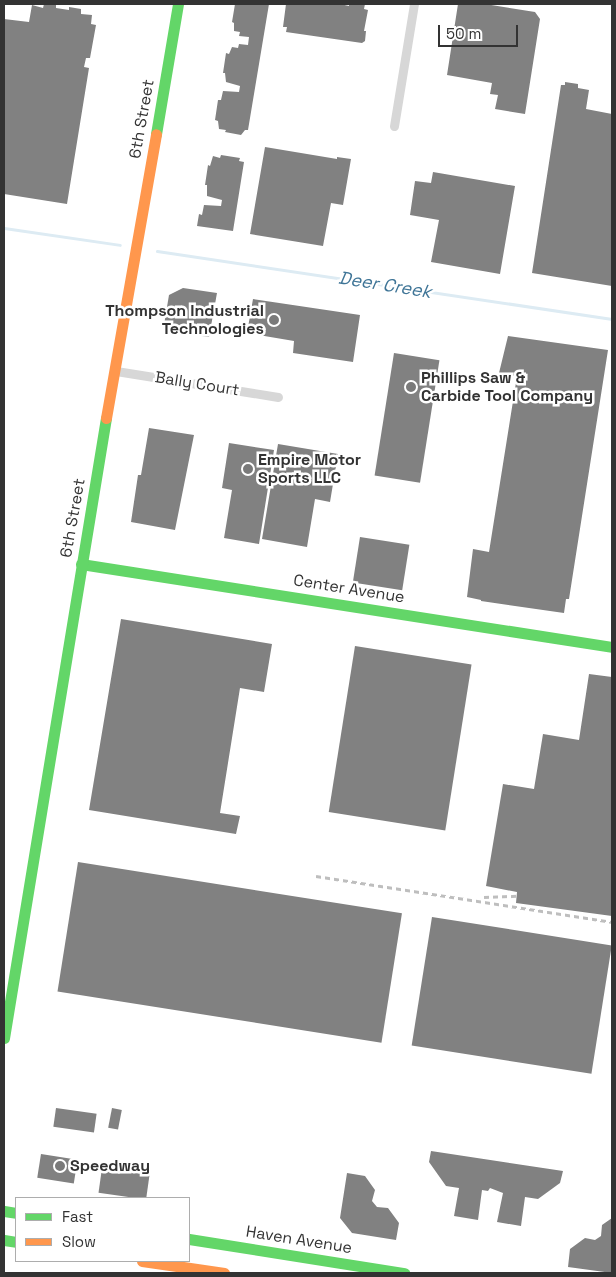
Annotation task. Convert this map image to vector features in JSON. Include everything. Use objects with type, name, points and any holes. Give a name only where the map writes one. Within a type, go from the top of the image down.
[{"type":"main road","name":"6th Street","points":[[4,1038],[81,564],[116,371],[178,4]]},
{"type":"main road","name":"Center Avenue","points":[[81,564],[612,647]]},
{"type":"main road","name":"Haven Avenue","points":[[190,1239],[404,1273]]},
{"type":"main road","points":[[149,1262],[224,1273]]},
{"type":"street","points":[[394,126],[414,4]]},
{"type":"street","name":"Bally Court","points":[[116,371],[278,397]]},
{"type":"building","points":[[44,4],[56,5],[56,8],[69,10],[69,7],[81,9],[81,14],[92,15],[91,24],[96,25],[90,58],[86,58],[84,67],[89,68],[67,204],[4,194],[4,19],[29,22],[32,5],[43,8]]},
{"type":"building","points":[[235,4],[269,4],[248,130],[245,130],[241,135],[219,129],[218,121],[215,120],[218,100],[221,100],[223,91],[239,92],[240,86],[226,82],[225,73],[223,73],[226,53],[229,54],[232,47],[238,48],[239,44],[248,45],[249,37],[239,36],[240,32],[234,31],[234,23],[232,22]]},
{"type":"building","points":[[286,4],[340,4],[349,6],[349,4],[365,4],[364,9],[368,10],[364,31],[366,31],[365,41],[362,43],[286,32],[287,27],[283,27]]},
{"type":"building","points":[[458,4],[485,4],[535,12],[540,19],[525,114],[495,109],[498,95],[490,94],[492,83],[447,75]]},
{"type":"building","points":[[565,82],[578,84],[578,88],[589,90],[586,109],[612,114],[612,286],[532,273],[561,85],[565,85]]},
{"type":"building","points":[[265,147],[337,159],[337,157],[351,159],[343,205],[331,203],[323,246],[250,234]]},
{"type":"building","points":[[221,155],[240,158],[239,161],[244,162],[233,231],[197,226],[199,214],[202,215],[204,205],[221,206],[222,200],[207,196],[207,185],[205,185],[208,165],[210,166],[213,156],[220,158]]},
{"type":"building","points":[[433,172],[515,186],[500,274],[431,262],[439,220],[410,215],[415,181],[431,183]]},
{"type":"building","points":[[183,288],[217,293],[209,337],[163,331],[169,295]]},
{"type":"building","points":[[253,299],[360,315],[353,362],[293,353],[294,341],[247,333]]},
{"type":"building","points":[[508,336],[608,350],[569,599],[566,599],[564,613],[481,601],[467,597],[473,549],[489,552],[517,376],[499,373]]},
{"type":"building","points":[[394,353],[439,360],[420,483],[375,475]]},
{"type":"building","points":[[149,428],[194,435],[175,530],[131,522],[138,475],[141,475]]},
{"type":"building","points":[[229,443],[274,450],[259,544],[224,538],[232,490],[222,488]]},
{"type":"building","points":[[278,444],[338,454],[330,502],[315,499],[307,547],[262,539]]},
{"type":"building","points":[[360,537],[409,545],[402,590],[353,582]]},
{"type":"building","points":[[121,619],[272,644],[264,692],[240,688],[220,813],[240,816],[236,834],[89,810]]},
{"type":"building","points":[[355,646],[472,664],[445,830],[329,812]]},
{"type":"building","points":[[589,674],[612,677],[612,916],[516,903],[517,892],[486,886],[503,784],[534,789],[543,734],[579,740]]},
{"type":"building","points":[[78,862],[402,913],[381,1043],[58,991]]},
{"type":"building","points":[[432,917],[612,945],[591,1074],[412,1045]]},
{"type":"building","points":[[56,1108],[97,1114],[94,1133],[53,1127]]},
{"type":"building","points":[[112,1108],[122,1110],[118,1130],[108,1128]]},
{"type":"building","points":[[431,1151],[563,1171],[560,1183],[538,1199],[525,1197],[521,1226],[497,1222],[503,1193],[490,1188],[488,1191],[482,1190],[478,1220],[454,1216],[459,1188],[446,1186],[429,1162]]},
{"type":"building","points":[[41,1154],[78,1160],[74,1183],[37,1178]]},
{"type":"building","points":[[102,1168],[150,1175],[146,1197],[129,1197],[99,1193]]},
{"type":"building","points":[[347,1173],[365,1176],[375,1190],[372,1201],[377,1207],[388,1208],[399,1223],[396,1240],[352,1233],[340,1218]]},
{"type":"building","points":[[612,1218],[612,1273],[568,1267],[570,1249],[585,1238],[595,1240],[601,1236],[602,1225]]},
{"type":"waterway","name":"Deer Creek","points":[[4,228],[120,245]]},
{"type":"waterway","name":"Deer Creek","points":[[157,251],[612,319]]},
{"type":"railway","points":[[316,876],[612,922]]},
{"type":"railway","points":[[484,897],[517,896]]},
{"type":"traffic: fast","points":[[156,134],[178,4]]},
{"type":"traffic: fast","points":[[4,1038],[106,418]]},
{"type":"traffic: fast","points":[[81,564],[612,647]]},
{"type":"traffic: fast","points":[[4,1211],[15,1213]]},
{"type":"traffic: fast","points":[[190,1239],[404,1273]]},
{"type":"traffic: fast","points":[[4,1240],[15,1242]]},
{"type":"traffic: slow","points":[[106,418],[156,134]]},
{"type":"traffic: slow","points":[[149,1262],[224,1273]]},
{"type":"place","name":"Thompson Industrial Technologies","points":[[274,320]]},
{"type":"place","name":"Phillips Saw & Carbide Tool Company","points":[[411,387]]},
{"type":"place","name":"Empire Motor Sports LLC","points":[[248,469]]},
{"type":"place","name":"Speedway","points":[[60,1166]]}]
